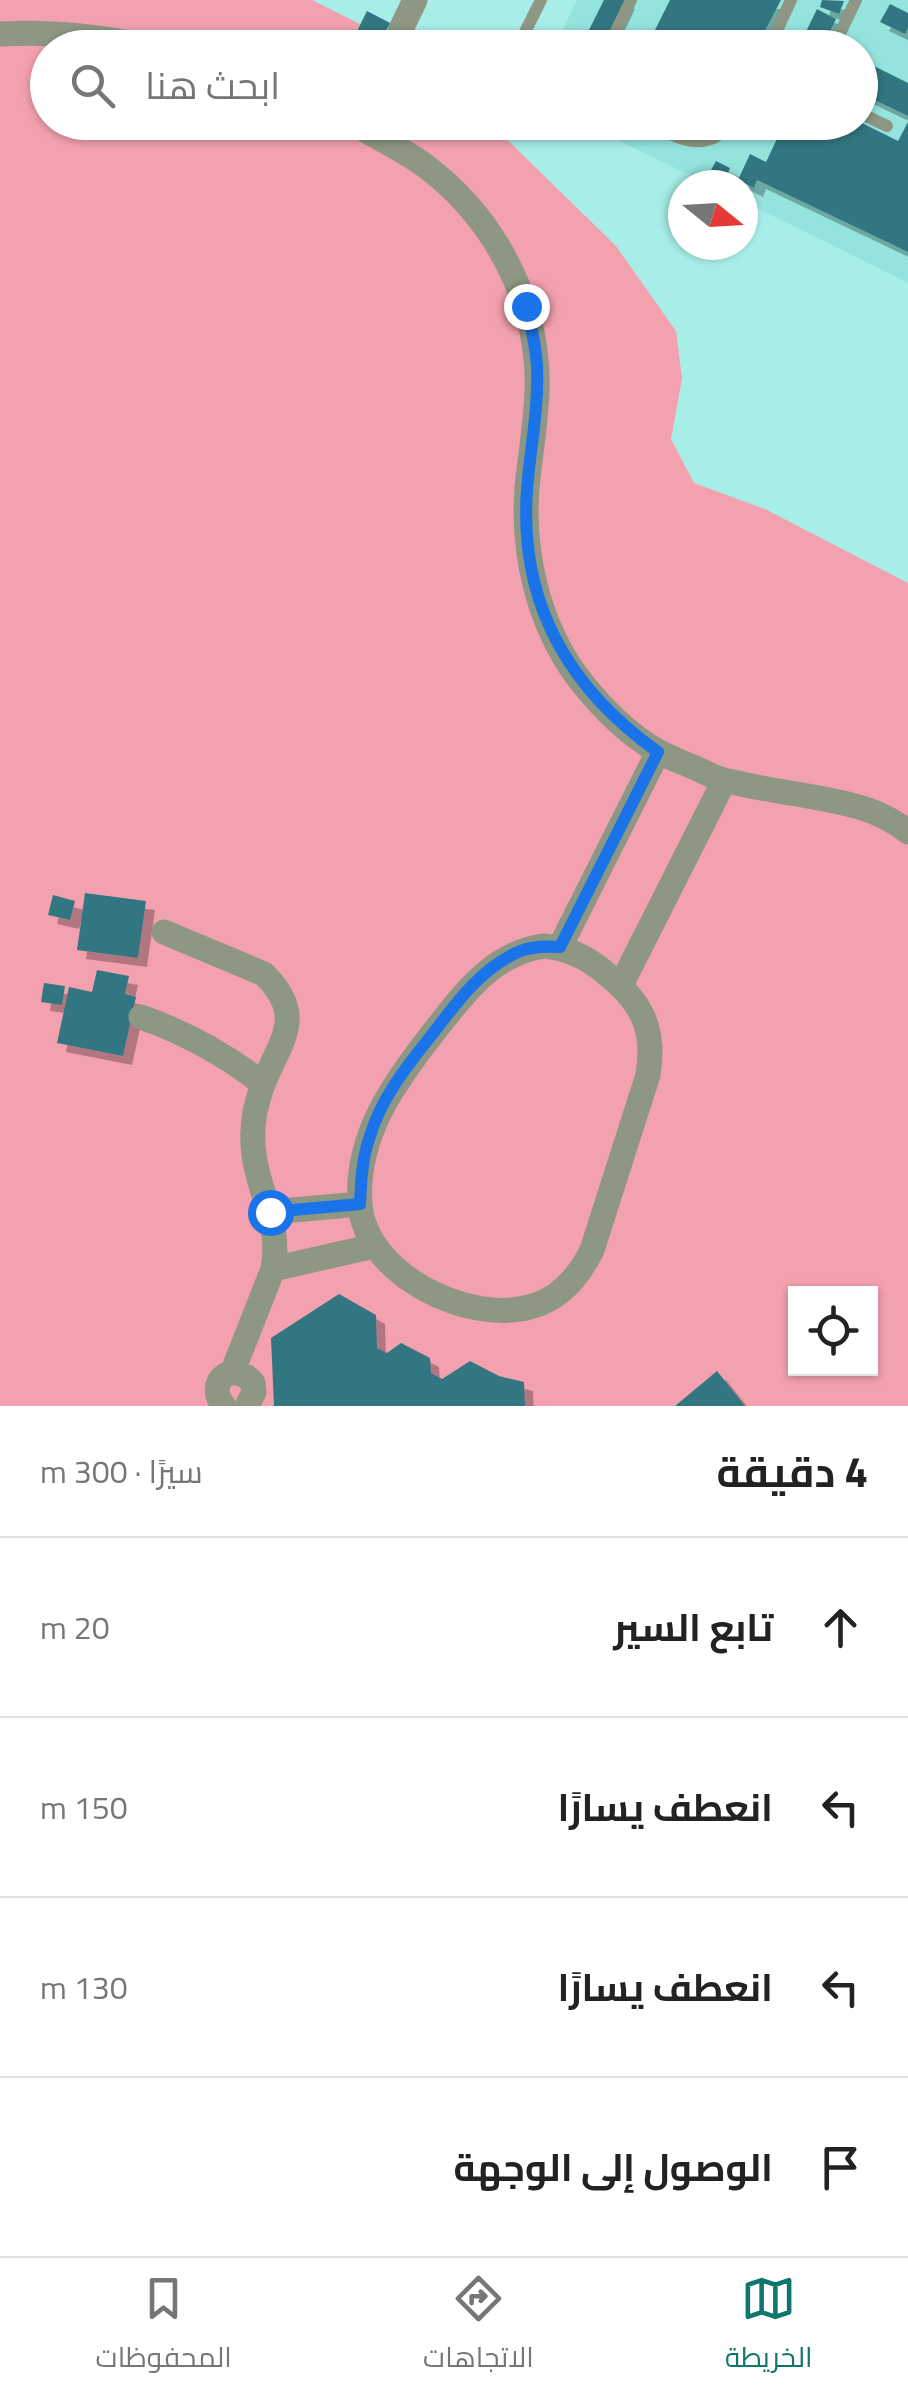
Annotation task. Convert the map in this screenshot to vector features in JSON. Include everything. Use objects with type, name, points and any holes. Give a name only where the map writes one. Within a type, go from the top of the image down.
[{"type":"street","points":[[401,28],[415,0]]},
{"type":"street","points":[[0,34],[30,34]]},
{"type":"street","points":[[383,140],[448,184],[486,228],[526,306],[537,364],[526,493],[528,548],[549,628],[577,676],[614,718],[658,752],[724,781],[854,805],[908,832]]},
{"type":"street","points":[[560,947],[658,752]]},
{"type":"street","points":[[621,985],[724,781]]},
{"type":"street","points":[[164,932],[264,974],[283,1000],[286,1015],[282,1047],[263,1084],[252,1132],[259,1181],[276,1240],[273,1269],[232,1372],[218,1382],[218,1399],[224,1406]]},
{"type":"street","points":[[560,947],[594,964],[632,997],[651,1042],[648,1075],[583,1269],[553,1298],[534,1306],[514,1310],[452,1301],[400,1272],[374,1246],[360,1204],[369,1137],[397,1079],[478,978],[527,948],[560,947]]},
{"type":"street","points":[[140,1016],[205,1044],[263,1084]]},
{"type":"street","points":[[270,1212],[360,1204]]},
{"type":"street","points":[[273,1269],[374,1246]]},
{"type":"street","points":[[232,1372],[248,1377],[253,1384],[254,1392],[247,1406]]},
{"type":"lane","points":[[526,30],[541,0]]},
{"type":"lane","points":[[617,30],[631,0]]},
{"type":"lane","points":[[778,30],[792,0]]},
{"type":"lane","points":[[842,30],[856,0]]},
{"type":"lane","points":[[878,122],[887,126]]},
{"type":"shaded area","points":[[0,0],[312,0],[360,24],[357,30],[30,30],[30,140],[507,140],[616,246],[676,331],[682,379],[671,439],[694,483],[765,509],[908,583],[908,1406],[0,1406]]},
{"type":"shaded area","points":[[577,0],[908,0],[908,283],[758,208],[758,170],[679,170],[618,140],[878,140],[878,30],[563,30]]},
{"type":"building","points":[[604,0],[626,0],[612,30],[589,30]]},
{"type":"building","points":[[670,0],[781,0],[765,30],[655,30]]},
{"type":"building","points":[[822,0],[844,1],[839,14],[820,7]]},
{"type":"building","points":[[890,4],[908,13],[905,34],[880,22]]},
{"type":"building","points":[[817,9],[836,19],[831,30],[807,30]]},
{"type":"building","points":[[367,11],[403,30],[358,30]]},
{"type":"building","points":[[878,68],[908,83],[908,116],[878,102]]},
{"type":"building","points":[[908,122],[908,252],[758,180],[758,170],[743,170],[750,154],[766,162],[776,140],[878,140],[878,131],[898,141]]},
{"type":"building","points":[[716,161],[730,168],[729,170],[711,170]]},
{"type":"building","points":[[85,893],[146,901],[138,958],[77,950]]},
{"type":"building","points":[[53,895],[75,901],[70,920],[48,915]]},
{"type":"building","points":[[97,970],[129,976],[125,994],[136,997],[123,1056],[57,1043],[69,987],[92,992]]},
{"type":"building","points":[[44,983],[65,986],[62,1005],[41,1002]]},
{"type":"building","points":[[339,1294],[376,1315],[377,1348],[387,1353],[401,1343],[430,1358],[431,1373],[442,1379],[470,1361],[499,1376],[524,1382],[525,1406],[274,1406],[271,1338]]},
{"type":"building","points":[[717,1371],[745,1406],[675,1406]]},
{"type":"route","points":[[270,1212],[360,1204],[369,1137],[397,1079],[478,978],[527,948],[560,947],[658,752],[614,718],[577,676],[549,628],[540,602],[526,520],[537,394],[537,364],[526,306]]}]
